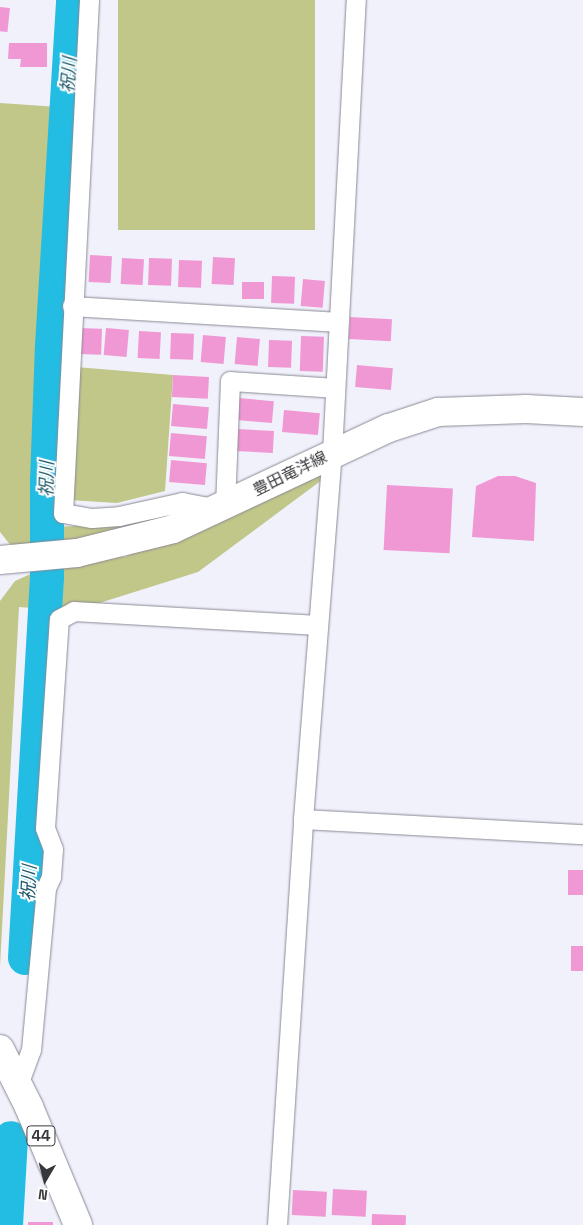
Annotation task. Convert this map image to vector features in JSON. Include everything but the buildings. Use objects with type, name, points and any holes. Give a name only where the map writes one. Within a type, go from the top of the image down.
[{"type":"main road","name":"豊田竜洋線","points":[[0,560],[77,553],[173,529],[332,453],[390,428],[438,412],[526,409],[583,412]]},
{"type":"main road","name":"44","points":[[0,1049],[18,1085],[78,1225]]},
{"type":"street","points":[[89,0],[63,513],[92,518],[110,517],[182,502],[222,507],[230,381],[335,388]]},
{"type":"street","points":[[277,1225],[303,819],[332,453],[356,0]]},
{"type":"street","points":[[72,306],[339,322]]},
{"type":"street","points":[[18,1085],[31,1050],[46,888],[51,877],[53,849],[45,828],[58,619],[74,611],[318,625]]},
{"type":"street","points":[[303,819],[583,834]]},
{"type":"green space","points":[[118,0],[315,0],[315,230],[118,230]]},
{"type":"green space","points":[[0,103],[73,108],[52,516],[55,527],[117,524],[162,514],[179,515],[80,541],[12,547],[0,532]]},
{"type":"green space","points":[[76,367],[173,375],[165,491],[117,503],[69,500]]},
{"type":"green space","points":[[319,460],[330,474],[198,572],[74,611],[19,607],[0,967],[0,601],[15,581],[77,553],[125,557],[187,523]]},
{"type":"waterway","name":"祝川","points":[[25,958],[47,578],[47,481],[52,346],[73,0]]},
{"type":"waterway","name":"祝川","points":[[6,1225],[11,1138]]}]
